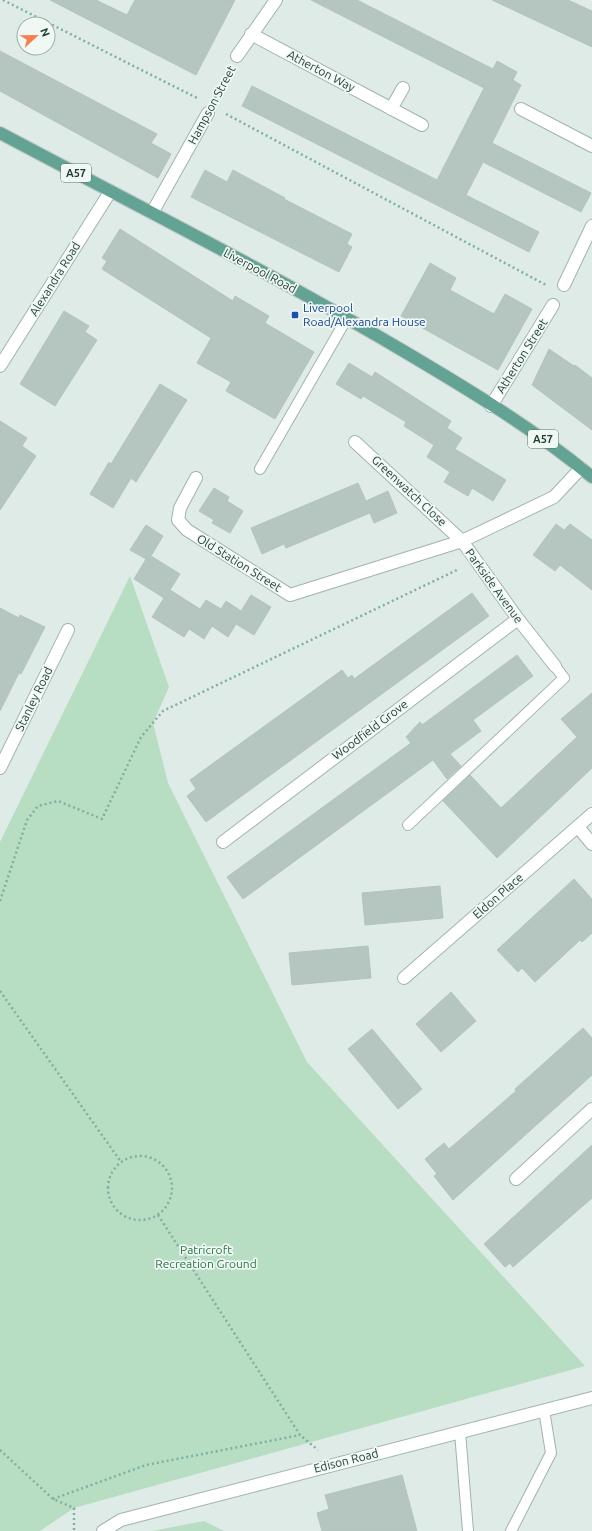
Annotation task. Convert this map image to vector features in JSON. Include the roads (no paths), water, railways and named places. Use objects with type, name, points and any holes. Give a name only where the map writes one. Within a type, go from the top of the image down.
[{"type":"main road","name":"Liverpool Road","points":[[0,133],[347,318],[435,370],[542,439],[592,477]]},
{"type":"street","name":"Hampson Street","points":[[238,56],[251,34],[276,0]]},
{"type":"street","name":"Atherton Way","points":[[251,34],[422,125]]},
{"type":"street","points":[[391,108],[403,88]]},
{"type":"street","name":"Hampson Street","points":[[152,213],[210,109]]},
{"type":"street","points":[[521,109],[592,146]]},
{"type":"street","name":"Alexandra Road","points":[[0,366],[110,192]]},
{"type":"street","points":[[558,286],[592,226]]},
{"type":"street","name":"Atherton Street","points":[[491,406],[553,306]]},
{"type":"street","name":"Greenwatch Close","points":[[355,442],[462,541]]},
{"type":"street","name":"Parkside Avenue","points":[[555,666],[518,619],[462,541],[554,497],[581,468]]},
{"type":"street","name":"Old Station Street","points":[[196,478],[180,508],[178,520],[187,530],[290,595],[462,541]]},
{"type":"street","name":"Woodfield Grove","points":[[223,842],[518,619]]},
{"type":"street","name":"Stanley Road","points":[[0,768],[68,630]]},
{"type":"street","name":"Eldon Place","points":[[404,978],[592,814]]},
{"type":"street","points":[[578,827],[592,844]]},
{"type":"street","points":[[516,1179],[592,1109]]},
{"type":"street","name":"Edison Road","points":[[103,1531],[121,1520],[592,1398]]},
{"type":"lane","points":[[260,469],[347,318]]},
{"type":"lane","points":[[408,825],[564,678],[555,666]]},
{"type":"lane","points":[[511,1531],[551,1453],[544,1410]]},
{"type":"lane","points":[[460,1432],[468,1531]]},
{"type":"place","name":"Liverpool Road/Alexandra House","points":[[295,315]]},
{"type":"park label","name":"Patricroft Recreation Ground","points":[[206,1257]]}]
